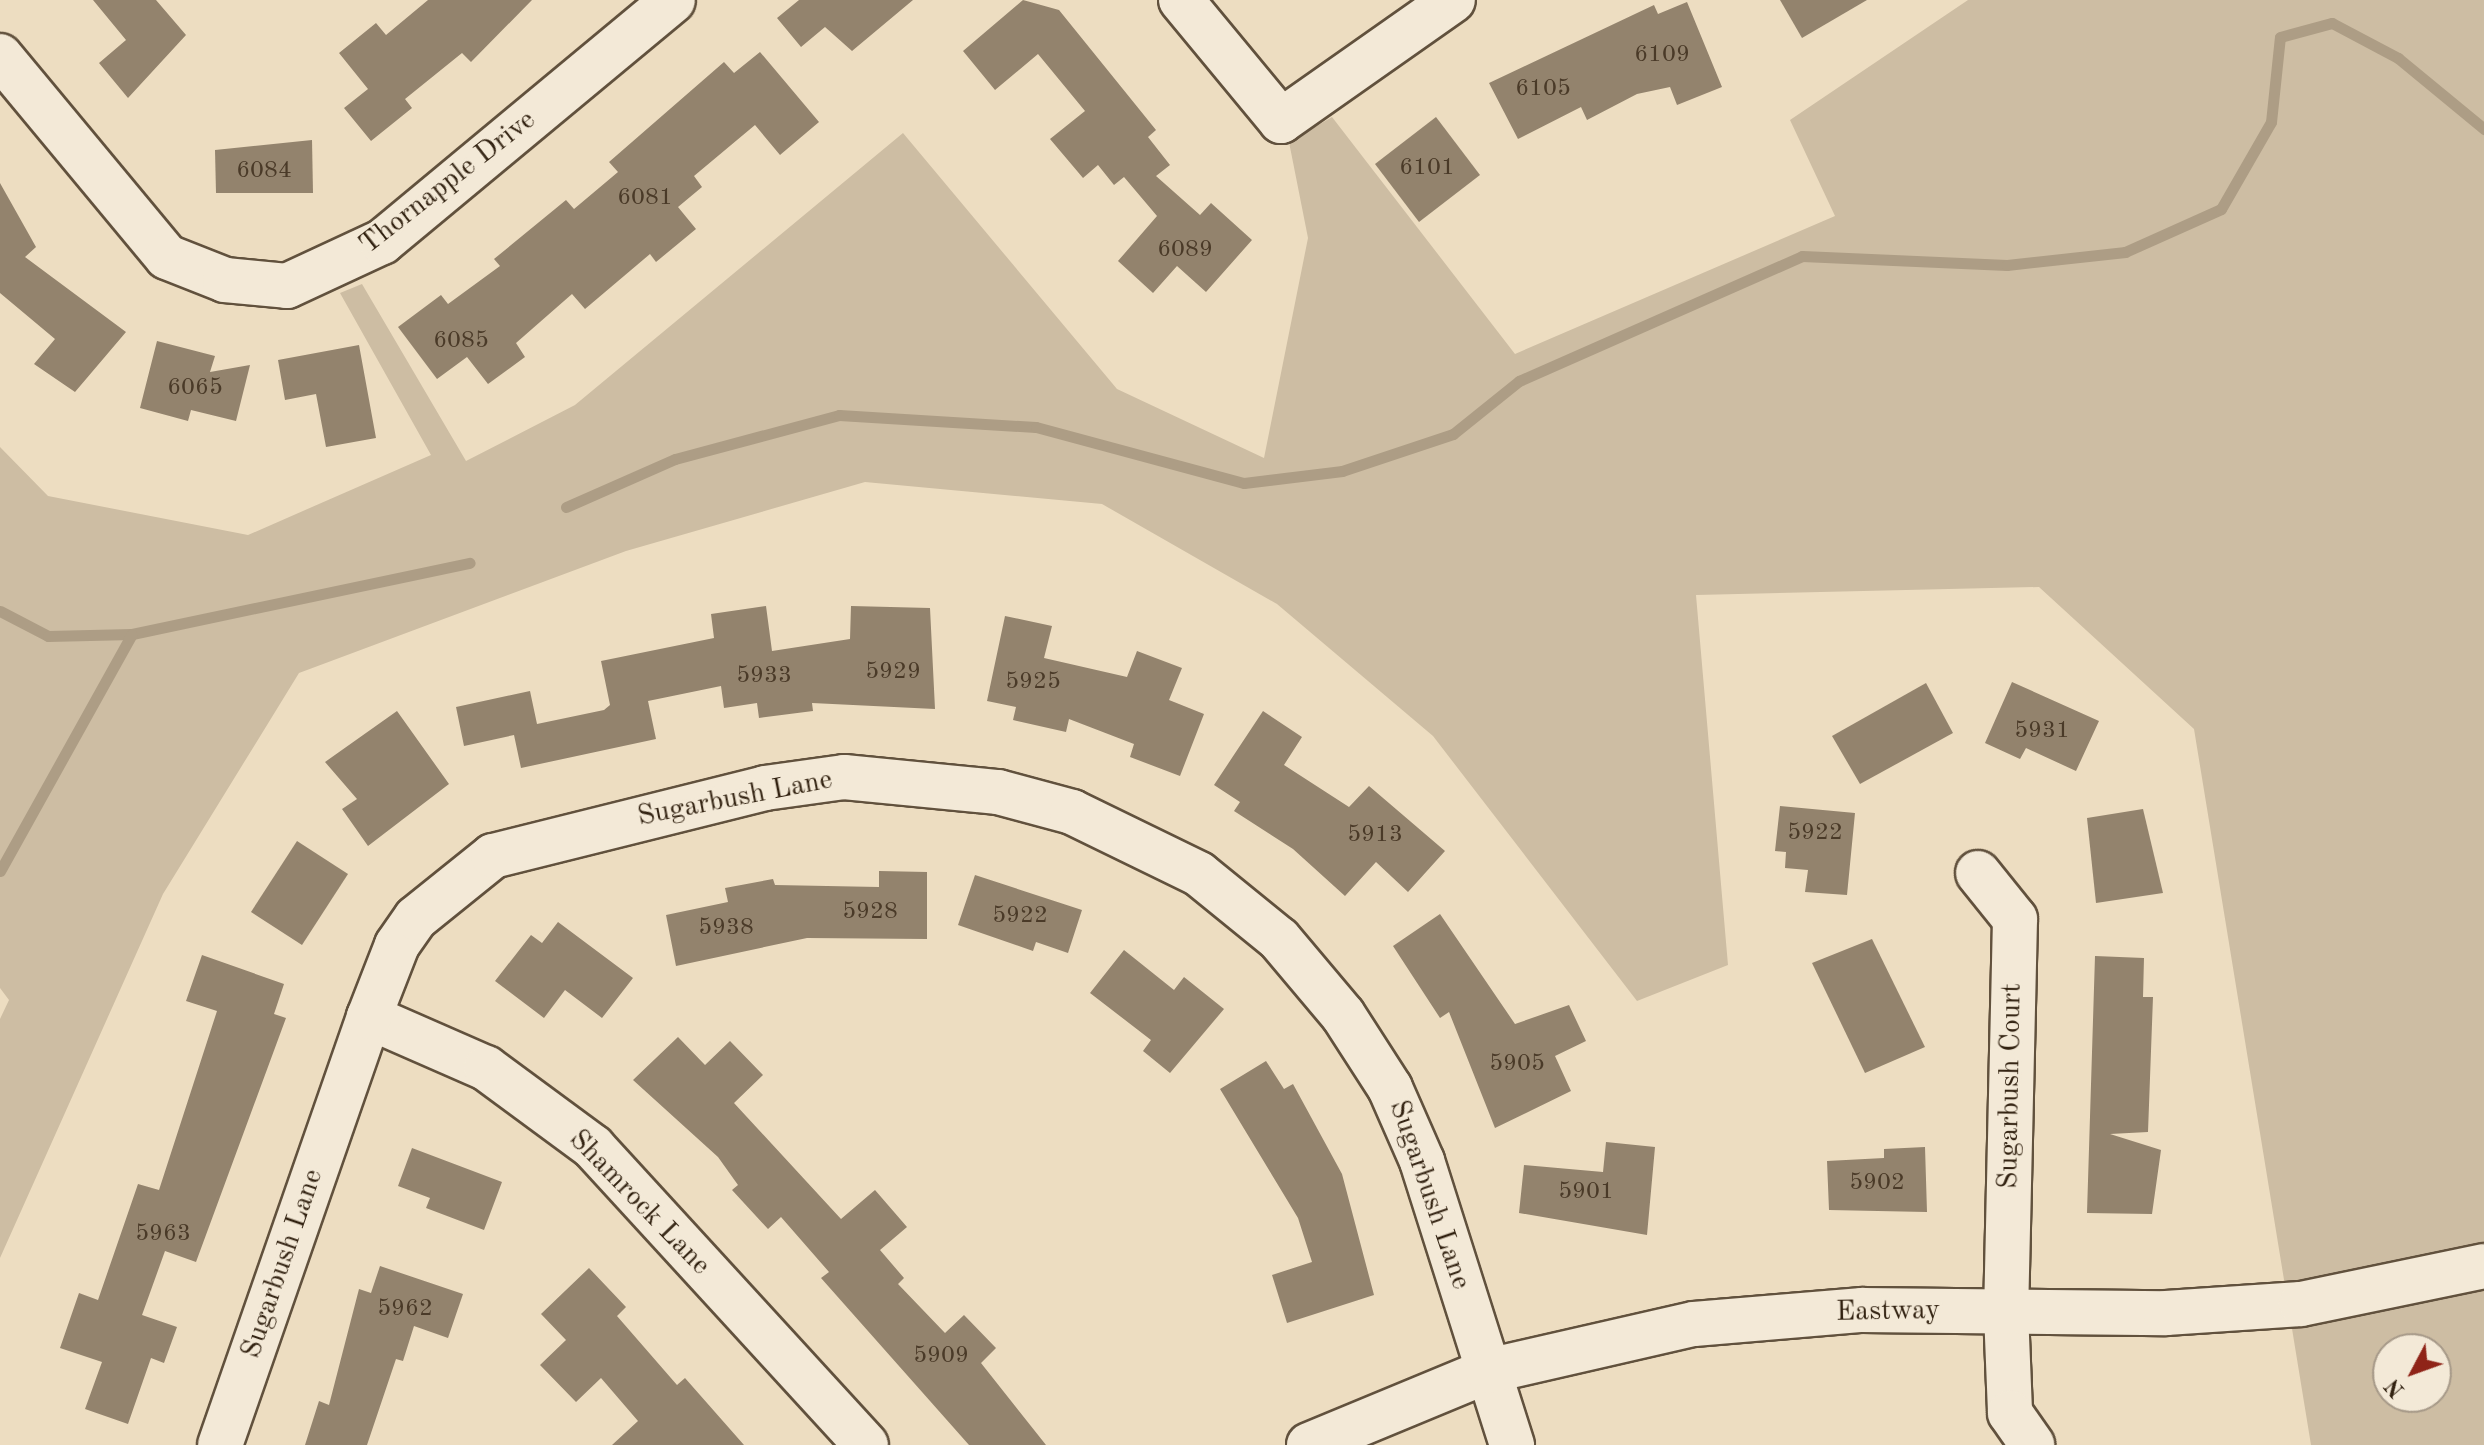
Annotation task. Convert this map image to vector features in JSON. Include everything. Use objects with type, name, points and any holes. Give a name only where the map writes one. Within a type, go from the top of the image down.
[{"type":"street","name":"Thornapple Drive","points":[[0,56],[167,257],[225,280],[287,286],[382,242],[673,0]]},
{"type":"street","points":[[1181,0],[1281,121],[1453,0]]},
{"type":"street","name":"Sugarbush Lane","points":[[220,1445],[397,945],[449,885],[493,856],[551,839],[844,777],[982,790],[1072,812],[1199,874],[1279,939],[1343,1015],[1390,1088],[1422,1161],[1512,1445]]},
{"type":"street","name":"Sugarbush Court","points":[[1978,873],[2015,919],[2006,1312]]},
{"type":"street","name":"Shamrock Lane","points":[[369,1017],[486,1068],[593,1147],[866,1445]]},
{"type":"street","name":"Eastway","points":[[1309,1445],[1488,1371],[1694,1324],[1862,1310],[2006,1312],[2301,1304],[2484,1266]]},
{"type":"street","points":[[2006,1312],[2010,1413],[2032,1445]]},
{"type":"shaded area","points":[[1968,0],[2484,0],[2484,1445],[2311,1445],[2194,729],[2039,587],[1696,595],[1728,965],[1637,1001],[1433,736],[1277,604],[1102,504],[865,482],[626,551],[299,673],[163,894],[0,1258],[0,1019],[9,1000],[0,988],[0,447],[48,496],[248,535],[431,455],[340,293],[362,284],[466,461],[575,405],[903,133],[1117,389],[1264,458],[1308,238],[1289,142],[1332,117],[1515,354],[1835,216],[1790,120]]},
{"type":"building","points":[[93,0],[156,0],[186,35],[128,98],[99,63],[126,40]]},
{"type":"building","points":[[428,0],[532,0],[471,62],[462,53],[405,99],[412,108],[371,141],[344,108],[368,89],[339,53],[376,23],[386,35]]},
{"type":"building","points":[[799,0],[913,0],[852,51],[825,27],[801,47],[777,18]]},
{"type":"building","points":[[1023,0],[1059,10],[1156,130],[1148,137],[1170,165],[1156,176],[1200,215],[1211,203],[1252,240],[1206,292],[1177,266],[1153,293],[1118,261],[1157,216],[1124,177],[1114,185],[1098,165],[1083,178],[1050,139],[1085,111],[1038,54],[995,90],[963,51]]},
{"type":"building","points":[[1780,0],[1867,0],[1802,38]]},
{"type":"building","points":[[1687,2],[1722,87],[1677,105],[1670,87],[1637,94],[1587,120],[1581,107],[1518,139],[1489,83],[1654,5],[1658,14]]},
{"type":"building","points":[[760,52],[819,122],[780,155],[755,125],[694,176],[702,187],[678,207],[696,229],[656,262],[650,254],[585,309],[572,294],[516,343],[525,357],[488,384],[467,357],[437,379],[398,327],[441,295],[448,304],[500,266],[494,259],[566,200],[574,209],[618,172],[609,162],[724,62],[734,73]]},
{"type":"building","points":[[1436,117],[1480,175],[1419,222],[1375,164]]},
{"type":"building","points":[[312,140],[313,193],[216,193],[215,150]]},
{"type":"building","points":[[0,183],[36,247],[25,257],[126,332],[75,392],[34,364],[55,339],[0,293]]},
{"type":"building","points":[[157,341],[215,356],[210,372],[250,365],[236,421],[191,410],[188,421],[140,408]]},
{"type":"building","points":[[359,345],[376,438],[326,447],[316,394],[285,400],[278,360]]},
{"type":"building","points":[[766,606],[772,651],[850,639],[851,606],[930,608],[935,709],[812,703],[813,711],[759,718],[757,703],[724,708],[721,686],[648,701],[656,739],[521,768],[514,735],[464,746],[456,707],[530,691],[537,724],[604,710],[610,705],[601,661],[714,638],[711,614]]},
{"type":"building","points":[[1005,616],[1052,626],[1044,658],[1127,677],[1137,651],[1182,668],[1169,700],[1204,714],[1180,776],[1130,757],[1134,744],[1069,719],[1066,732],[1013,720],[1016,707],[987,701]]},
{"type":"building","points":[[2012,682],[2099,721],[2076,771],[2026,748],[2020,759],[1985,743]]},
{"type":"building","points":[[1926,683],[1953,733],[1860,784],[1832,736]]},
{"type":"building","points":[[397,711],[449,784],[368,846],[342,809],[357,799],[325,762]]},
{"type":"building","points":[[1263,711],[1302,737],[1284,765],[1349,807],[1369,786],[1445,851],[1408,892],[1376,862],[1345,896],[1293,849],[1234,811],[1240,802],[1214,785]]},
{"type":"building","points":[[1780,806],[1855,813],[1847,895],[1805,892],[1808,870],[1785,868],[1786,852],[1775,851]]},
{"type":"building","points":[[2143,809],[2163,893],[2096,903],[2087,818]]},
{"type":"building","points":[[297,841],[348,874],[302,945],[251,912]]},
{"type":"building","points":[[879,871],[927,872],[927,939],[807,938],[676,966],[666,915],[728,902],[725,888],[773,879],[775,885],[879,887]]},
{"type":"building","points":[[975,875],[1082,910],[1068,953],[1036,942],[1033,951],[958,925]]},
{"type":"building","points":[[1440,914],[1515,1024],[1569,1005],[1586,1041],[1555,1056],[1571,1091],[1495,1128],[1449,1012],[1440,1018],[1393,946]]},
{"type":"building","points":[[558,922],[633,978],[602,1018],[565,990],[544,1018],[495,981],[531,935],[542,943]]},
{"type":"building","points":[[1872,939],[1925,1047],[1865,1073],[1812,963]]},
{"type":"building","points":[[1124,950],[1174,990],[1184,977],[1224,1009],[1170,1073],[1143,1051],[1151,1040],[1090,993]]},
{"type":"building","points":[[202,955],[284,984],[274,1014],[286,1018],[196,1262],[165,1251],[142,1315],[177,1327],[164,1363],[151,1358],[128,1424],[85,1409],[102,1362],[60,1348],[79,1293],[98,1300],[138,1184],[159,1190],[217,1011],[186,1001]]},
{"type":"building","points":[[2095,956],[2144,958],[2143,997],[2153,997],[2148,1132],[2110,1134],[2161,1150],[2152,1214],[2087,1213]]},
{"type":"building","points":[[678,1037],[705,1065],[730,1041],[763,1075],[734,1103],[841,1219],[875,1190],[907,1227],[880,1250],[904,1278],[898,1284],[945,1333],[964,1315],[996,1348],[981,1363],[1046,1445],[969,1445],[821,1278],[829,1272],[781,1217],[768,1229],[732,1190],[738,1185],[718,1157],[633,1080]]},
{"type":"building","points":[[1266,1061],[1284,1089],[1293,1084],[1342,1174],[1374,1295],[1287,1323],[1272,1275],[1312,1262],[1298,1218],[1220,1089]]},
{"type":"building","points":[[1606,1142],[1655,1147],[1647,1235],[1519,1213],[1524,1165],[1603,1172]]},
{"type":"building","points":[[1925,1147],[1927,1212],[1829,1210],[1827,1161],[1884,1158],[1884,1149]]},
{"type":"building","points":[[412,1148],[502,1182],[484,1230],[426,1208],[430,1198],[398,1186]]},
{"type":"building","points":[[380,1266],[463,1294],[448,1338],[414,1326],[403,1361],[396,1359],[367,1445],[305,1445],[319,1401],[329,1405],[359,1289],[371,1293]]},
{"type":"building","points":[[589,1268],[626,1307],[617,1316],[677,1385],[685,1378],[744,1445],[612,1445],[638,1421],[601,1378],[576,1402],[540,1365],[566,1340],[541,1314]]},
{"type":"waterway","points":[[566,507],[675,459],[839,415],[1036,427],[1244,483],[1342,471],[1453,434],[1519,381],[1802,256],[2007,265],[2125,252],[2221,209],[2271,122],[2280,37],[2332,23],[2398,58],[2484,129]]},
{"type":"waterway","points":[[0,611],[48,636],[132,634],[470,563]]},
{"type":"waterway","points":[[0,871],[132,634]]}]
